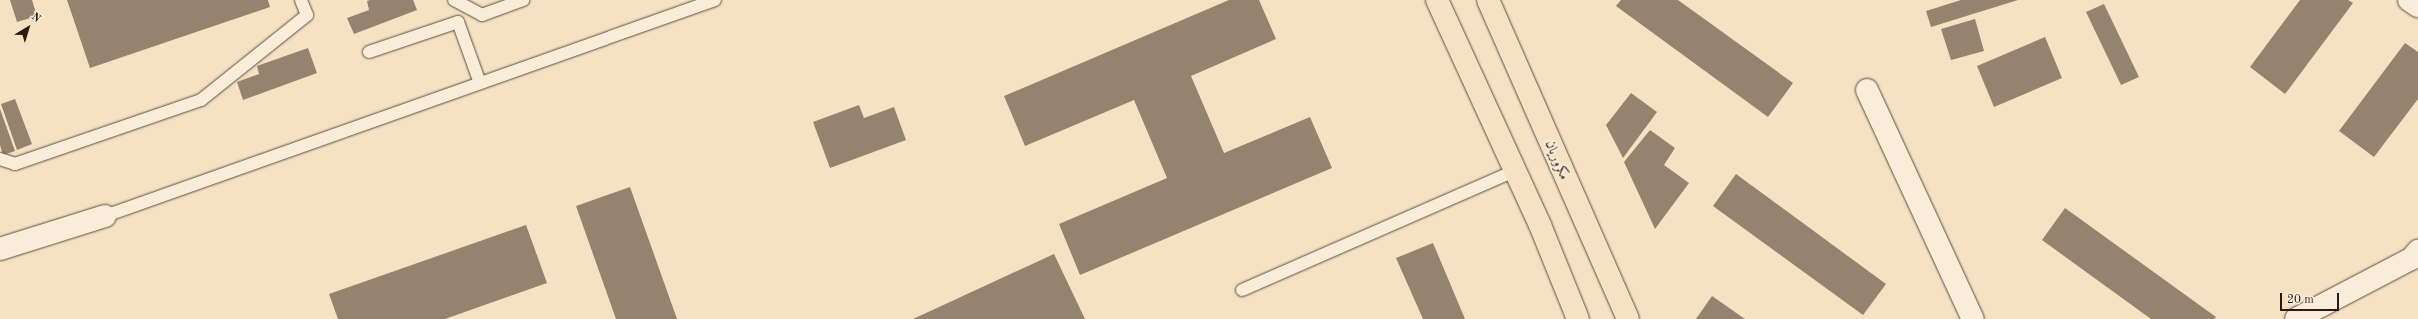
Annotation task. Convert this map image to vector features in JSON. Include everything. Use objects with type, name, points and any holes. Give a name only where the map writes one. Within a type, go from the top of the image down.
[{"type":"main road","points":[[1437,0],[1515,171],[1578,319]]},
{"type":"main road","name":"مکروریان","points":[[1488,0],[1628,319]]},
{"type":"street","points":[[2410,0],[2418,6]]},
{"type":"street","points":[[1867,90],[1973,319]]},
{"type":"street","points":[[0,249],[105,216]]},
{"type":"street","points":[[2311,316],[2411,259],[2418,251]]},
{"type":"lane","points":[[0,158],[15,164],[201,100],[307,15],[301,0]]},
{"type":"lane","points":[[454,0],[482,15],[523,0]]},
{"type":"lane","points":[[105,216],[716,0]]},
{"type":"lane","points":[[369,52],[458,22],[480,83]]},
{"type":"lane","points":[[1242,290],[1515,171]]},
{"type":"building","points":[[10,0],[32,0],[37,16],[17,22]]},
{"type":"building","points":[[67,0],[268,0],[270,7],[90,68]]},
{"type":"building","points":[[413,0],[417,10],[354,34],[347,18],[369,10],[367,1]]},
{"type":"building","points":[[1229,0],[1259,0],[1276,39],[1191,76],[1224,153],[1310,117],[1332,168],[1080,275],[1059,224],[1167,178],[1134,100],[1025,146],[1004,96]]},
{"type":"building","points":[[1621,0],[1678,0],[1793,83],[1768,117],[1616,6]]},
{"type":"building","points":[[1961,0],[2018,0],[1931,27],[1926,11]]},
{"type":"building","points":[[2300,0],[2348,0],[2353,3],[2285,94],[2250,67]]},
{"type":"building","points":[[2104,4],[2139,77],[2121,85],[2086,12]]},
{"type":"building","points":[[1975,19],[1984,51],[1951,60],[1941,29]]},
{"type":"building","points":[[2045,37],[2062,78],[1994,107],[1977,66]]},
{"type":"building","points":[[2405,43],[2418,52],[2418,99],[2374,157],[2339,131]]},
{"type":"building","points":[[308,48],[317,73],[243,100],[237,82],[259,74],[257,66]]},
{"type":"building","points":[[1631,93],[1657,112],[1623,158],[1606,125]]},
{"type":"building","points":[[15,99],[32,144],[17,150],[1,104]]},
{"type":"building","points":[[859,105],[864,118],[894,107],[906,140],[830,168],[813,122]]},
{"type":"building","points":[[0,109],[15,151],[3,155],[0,145]]},
{"type":"building","points":[[1650,130],[1675,148],[1664,165],[1689,183],[1655,229],[1624,162]]},
{"type":"building","points":[[1736,174],[1886,284],[1863,315],[1713,206]]},
{"type":"building","points":[[630,187],[677,319],[616,319],[576,206]]},
{"type":"building","points":[[2065,208],[2216,317],[2214,319],[2151,319],[2042,240]]},
{"type":"building","points":[[526,225],[547,283],[445,319],[338,319],[329,294]]},
{"type":"building","points":[[1433,243],[1465,319],[1423,319],[1396,258]]},
{"type":"building","points":[[1054,254],[1085,319],[913,319]]},
{"type":"building","points":[[1712,296],[1745,319],[1696,319]]}]
